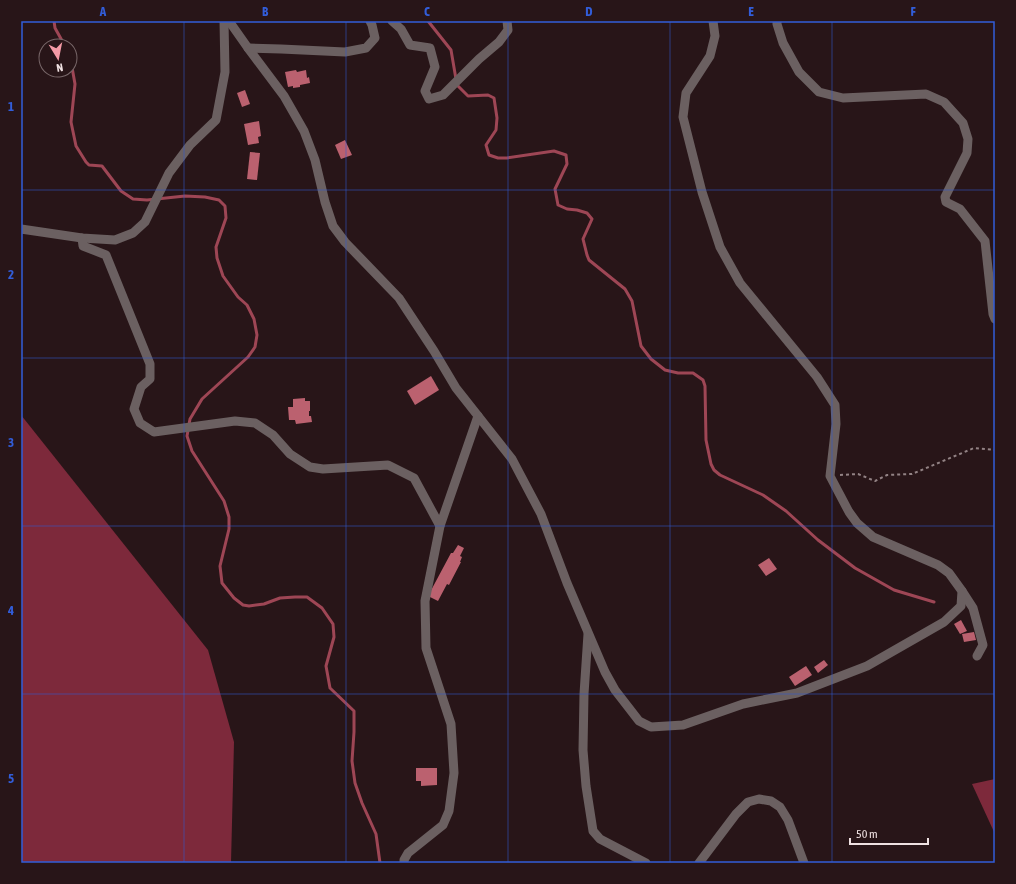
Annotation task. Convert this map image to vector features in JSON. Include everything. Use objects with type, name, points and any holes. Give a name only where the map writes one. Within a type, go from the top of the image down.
[{"type":"street","points":[[21,229],[82,238],[115,240],[133,233],[145,222],[169,173],[190,145],[216,120],[225,72],[224,21]]},
{"type":"street","points":[[228,21],[284,96],[304,131],[315,160],[333,226],[345,242],[399,298],[434,351],[456,388],[512,459],[541,514],[566,583],[605,672],[615,690],[639,721],[651,728],[683,725],[743,704],[797,693],[867,666],[944,622],[961,606],[962,591]]},
{"type":"street","points":[[248,48],[344,52],[366,48],[375,38],[370,21]]},
{"type":"street","points":[[392,21],[401,29],[410,45],[430,48],[435,67],[425,91],[429,99],[443,95],[479,59],[499,42],[508,30],[507,21]]},
{"type":"street","points":[[713,21],[715,36],[710,56],[686,93],[683,117],[702,192],[720,247],[740,283],[817,377],[835,405],[836,424],[830,476],[848,512],[857,523],[874,537],[938,565],[949,573],[973,608],[983,645],[977,656]]},
{"type":"street","points":[[777,21],[783,43],[799,72],[819,92],[843,98],[926,94],[944,102],[963,124],[968,139],[967,153],[945,197],[946,202],[960,209],[985,241],[993,314],[995,319]]},
{"type":"street","points":[[82,238],[83,246],[106,254],[150,364],[150,379],[141,387],[134,409],[140,423],[154,432],[234,421],[255,423],[273,435],[290,454],[310,467],[323,469],[388,465],[414,478],[440,526]]},
{"type":"street","points":[[404,863],[408,853],[443,825],[449,811],[454,773],[451,724],[426,648],[425,601],[440,526],[478,416]]},
{"type":"street","points":[[588,633],[584,694],[583,750],[586,786],[594,831],[600,839],[646,863]]},
{"type":"street","points":[[699,863],[736,814],[748,802],[759,799],[771,801],[780,806],[788,820],[804,863]]},
{"type":"path","points":[[830,476],[858,474],[875,481],[888,475],[912,474],[974,448],[995,450]]},
{"type":"shaded area","points":[[21,415],[208,650],[234,742],[231,863],[21,863]]},
{"type":"shaded area","points":[[995,779],[995,834],[972,784]]},
{"type":"building","points":[[296,70],[297,72],[306,70],[307,78],[309,77],[310,83],[300,85],[300,87],[288,87],[285,72]]},
{"type":"building","points":[[245,90],[250,104],[242,107],[237,93]]},
{"type":"building","points":[[259,121],[261,136],[258,137],[259,143],[248,145],[244,124]]},
{"type":"building","points":[[345,140],[352,155],[341,159],[335,145]]},
{"type":"building","points":[[250,152],[260,153],[257,180],[247,179]]},
{"type":"building","points":[[431,376],[439,390],[415,405],[407,391]]},
{"type":"building","points":[[305,398],[305,401],[310,401],[309,416],[311,416],[312,422],[296,424],[295,420],[289,420],[288,407],[293,407],[293,399]]},
{"type":"building","points":[[458,545],[464,548],[460,556],[462,557],[461,562],[449,585],[447,584],[438,601],[428,596],[451,553],[453,553]]},
{"type":"building","points":[[769,558],[777,569],[766,576],[758,565]]},
{"type":"building","points":[[961,620],[967,631],[960,634],[954,624]]},
{"type":"building","points":[[974,632],[976,640],[964,642],[962,634]]},
{"type":"building","points":[[824,660],[828,665],[818,673],[814,667]]},
{"type":"building","points":[[806,666],[812,675],[795,686],[789,677]]},
{"type":"building","points":[[416,768],[437,768],[437,785],[421,786],[421,781],[416,781]]},
{"type":"waterway","points":[[54,21],[55,28],[61,38]]},
{"type":"waterway","points":[[428,21],[451,50],[457,85],[468,96],[488,95],[494,98],[497,118],[496,130],[486,145],[489,155],[498,158],[507,158],[554,151],[566,155],[567,164],[555,189],[558,205],[567,209],[587,213],[592,219],[583,239],[589,260],[625,289],[632,301],[641,346],[651,359],[665,370],[678,373],[693,373],[703,380],[705,386],[706,440],[711,464],[714,470],[720,475],[763,495],[786,511],[818,540],[855,568],[894,590],[934,602]]},
{"type":"waterway","points":[[74,78],[75,84],[71,122],[76,146],[89,165],[102,166],[121,191],[133,199],[147,200],[185,196],[205,197],[219,200],[225,206],[226,218],[216,247],[217,258],[223,276],[238,297],[247,305],[254,319],[257,335],[255,347],[248,357],[202,399],[190,419],[187,436],[192,451],[224,501],[229,517],[229,529],[220,566],[222,583],[234,598],[243,605],[249,606],[264,604],[280,598],[307,597],[322,608],[333,624],[334,637],[326,666],[330,688],[354,711],[352,761],[355,783],[376,834],[380,863]]}]
